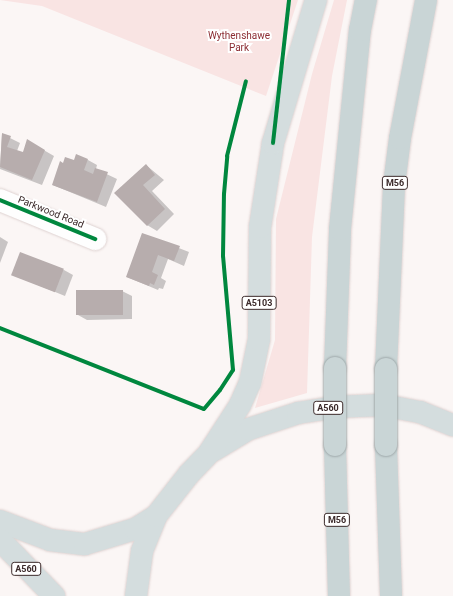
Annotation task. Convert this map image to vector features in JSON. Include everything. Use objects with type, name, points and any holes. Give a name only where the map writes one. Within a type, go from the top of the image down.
[{"type":"highway","name":"A5103","points":[[209,453],[240,405],[256,364],[259,339],[258,251],[273,143],[316,0]]},
{"type":"highway","name":"M56","points":[[339,596],[334,368],[340,229],[360,30],[366,0]]},
{"type":"highway","name":"M56","points":[[391,596],[386,445],[386,369],[394,185],[400,138],[426,0]]},
{"type":"highway","name":"A560","points":[[136,596],[137,575],[142,551],[156,516],[189,474],[209,453],[249,429],[298,413],[334,407],[383,405],[420,412],[453,425]]},
{"type":"highway","name":"A560","points":[[0,521],[50,540],[85,544],[136,529],[156,516]]},
{"type":"highway","name":"A560","points":[[0,540],[54,596]]},
{"type":"street","name":"Parkwood Road","points":[[0,200],[95,239]]},
{"type":"green space","name":"Wythenshawe Park","points":[[0,0],[298,0],[266,96],[42,6]]},
{"type":"green space","points":[[334,0],[347,0],[332,76],[312,237],[307,393],[255,408],[275,340],[276,219],[312,74]]},
{"type":"building","points":[[2,133],[11,136],[7,147],[23,152],[27,139],[45,150],[32,180],[0,167]]},
{"type":"building","points":[[76,154],[88,159],[84,170],[93,174],[95,168],[108,172],[97,202],[52,185],[60,161],[63,163],[65,157],[74,160]]},
{"type":"building","points":[[146,164],[155,175],[143,185],[165,209],[147,226],[114,193]]},
{"type":"building","points":[[142,233],[180,246],[174,261],[158,255],[152,272],[158,275],[154,285],[150,283],[149,286],[126,277]]},
{"type":"building","points":[[20,252],[64,269],[55,292],[11,275]]},
{"type":"building","points":[[76,290],[123,290],[123,315],[76,315]]},
{"type":"cycle path","points":[[273,143],[289,0]]},
{"type":"cycle path","points":[[0,328],[204,409],[220,390],[233,370],[223,256],[224,194],[227,156],[246,81]]},
{"type":"cycle path","points":[[0,200],[95,239]]}]
